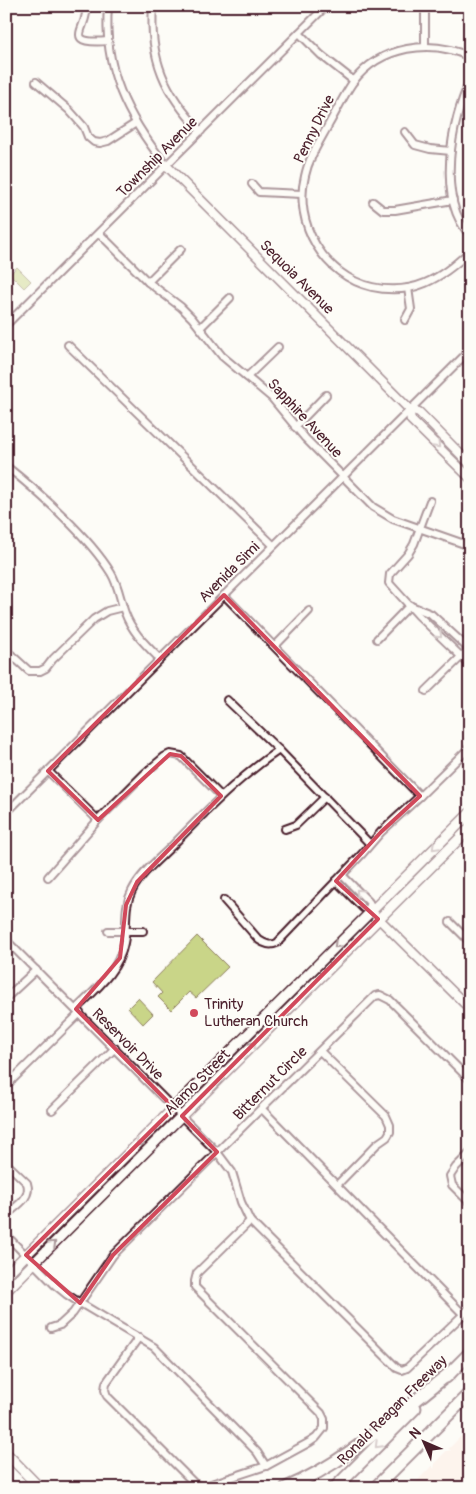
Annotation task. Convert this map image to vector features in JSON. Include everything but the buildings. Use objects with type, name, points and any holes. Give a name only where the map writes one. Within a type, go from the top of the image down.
[{"type":"highway","name":"Ronald Reagan Freeway","points":[[335,1488],[470,1353]]},
{"type":"highway","points":[[286,1488],[303,1481],[361,1444],[450,1373]]},
{"type":"highway","points":[[375,1488],[470,1393]]},
{"type":"highway","points":[[386,1488],[434,1429]]},
{"type":"main road","name":"Alamo Street","points":[[6,1275],[470,813]]},
{"type":"main road","name":"Alamo Street","points":[[6,1291],[470,828]]},
{"type":"main road","points":[[6,1453],[40,1488]]},
{"type":"main road","points":[[8,1475],[26,1488]]},
{"type":"street","points":[[86,6],[86,15],[80,31],[81,36],[90,42],[108,41]]},
{"type":"street","points":[[108,6],[108,41],[116,79],[136,124],[166,165]]},
{"type":"street","points":[[153,6],[152,39],[161,74],[177,104],[201,131]]},
{"type":"street","name":"Township Avenue","points":[[6,325],[326,6]]},
{"type":"street","points":[[425,10],[425,46],[455,51],[470,57]]},
{"type":"street","points":[[299,33],[321,55],[354,81]]},
{"type":"street","name":"Penny Drive","points":[[425,46],[406,49],[386,56],[368,66],[354,81],[311,159],[305,176],[302,194],[304,214],[309,234],[320,252],[332,266],[347,277],[368,286],[389,289],[408,288],[426,283],[443,274],[470,251]]},
{"type":"street","points":[[470,81],[459,109],[451,151],[450,175],[454,200],[461,224],[470,235]]},
{"type":"street","points":[[36,82],[69,110],[84,127],[88,137],[94,142],[108,142],[136,124]]},
{"type":"street","points":[[405,132],[415,145],[451,151]]},
{"type":"street","name":"Sequoia Avenue","points":[[166,165],[410,409],[419,412],[470,464]]},
{"type":"street","points":[[252,184],[259,192],[302,194]]},
{"type":"street","points":[[373,202],[383,210],[395,210],[454,200]]},
{"type":"street","name":"Sapphire Avenue","points":[[99,233],[148,282],[181,307],[222,356],[272,398],[295,427],[373,507],[384,514],[470,546]]},
{"type":"street","points":[[148,282],[181,249]]},
{"type":"street","points":[[405,320],[411,309],[408,288]]},
{"type":"street","points":[[200,328],[230,298]]},
{"type":"street","points":[[68,345],[273,545]]},
{"type":"street","points":[[247,377],[278,347]]},
{"type":"street","name":"Avenida Simi","points":[[6,813],[470,350]]},
{"type":"street","points":[[295,427],[326,396]]},
{"type":"street","name":"Sequoia Avenue","points":[[410,409],[411,420],[470,478]]},
{"type":"street","points":[[6,466],[39,494],[94,550],[114,578],[131,626],[160,659]]},
{"type":"street","points":[[430,501],[408,554],[392,570],[388,579],[392,587],[470,665]]},
{"type":"street","points":[[224,595],[420,796]]},
{"type":"street","points":[[377,639],[410,605]]},
{"type":"street","points":[[410,605],[431,614],[469,649],[426,691]]},
{"type":"street","points":[[6,650],[29,671],[40,671],[46,668],[94,619],[107,611],[123,606]]},
{"type":"street","points":[[275,646],[309,611]]},
{"type":"street","points":[[227,700],[279,750],[370,844]]},
{"type":"street","points":[[224,900],[258,940],[265,944],[273,944],[281,940],[286,932],[381,832],[470,748]]},
{"type":"street","points":[[9,1083],[78,1011],[115,968],[123,950],[126,905],[137,882],[221,796],[248,772],[279,750]]},
{"type":"street","points":[[48,877],[98,820],[145,773],[170,754],[181,756],[221,796]]},
{"type":"street","points":[[48,771],[98,820]]},
{"type":"street","points":[[285,829],[296,825],[325,798]]},
{"type":"street","points":[[342,875],[369,902],[371,911],[378,919],[468,1005]]},
{"type":"street","points":[[336,881],[362,908],[371,911]]},
{"type":"street","points":[[450,922],[470,942]]},
{"type":"street","points":[[108,931],[144,931]]},
{"type":"street","name":"Reservoir Drive","points":[[6,940],[217,1152],[232,1172],[241,1202],[250,1221],[396,1368],[402,1370],[407,1368],[464,1314]]},
{"type":"street","points":[[6,998],[36,970]]},
{"type":"street","name":"Bitternut Circle","points":[[51,1328],[60,1325],[66,1320],[80,1303],[112,1255],[375,996],[386,996],[470,1080]]},
{"type":"street","points":[[52,1110],[115,1048]]},
{"type":"street","points":[[320,1051],[386,1116],[390,1125],[390,1132],[387,1138],[377,1144],[338,1184]]},
{"type":"street","points":[[262,1109],[464,1314],[470,1308]]},
{"type":"street","points":[[470,1153],[450,1176],[452,1185],[470,1203]]},
{"type":"street","points":[[6,1163],[27,1183],[28,1193],[6,1215]]},
{"type":"street","points":[[139,1336],[106,1383],[105,1390],[108,1396],[194,1483],[205,1486],[266,1466],[316,1438],[324,1428],[324,1419],[321,1413],[195,1287],[197,1273],[250,1221]]},
{"type":"street","points":[[6,1235],[55,1285],[80,1303],[139,1336],[154,1347],[252,1446],[266,1466]]},
{"type":"street","points":[[8,1475],[20,1467]]},
{"type":"highlighted area","points":[[224,595],[420,796],[381,832],[336,881],[378,919],[182,1116],[217,1152],[113,1255],[80,1303],[26,1255],[174,1108],[76,1009],[120,958],[126,905],[137,882],[221,796],[181,756],[170,754],[98,820],[48,771]]},
{"type":"shaded area","points":[[470,1427],[470,1488],[410,1488]]},
{"type":"green space","points":[[17,267],[31,281],[24,288],[10,274]]},
{"type":"green space","points":[[197,936],[228,967],[196,998],[189,992],[171,1010],[158,997],[162,993],[152,982]]},
{"type":"green space","points":[[138,998],[153,1014],[143,1024],[128,1008]]},
{"type":"place","name":"Trinity Lutheran Church","points":[[194,1013]]}]
